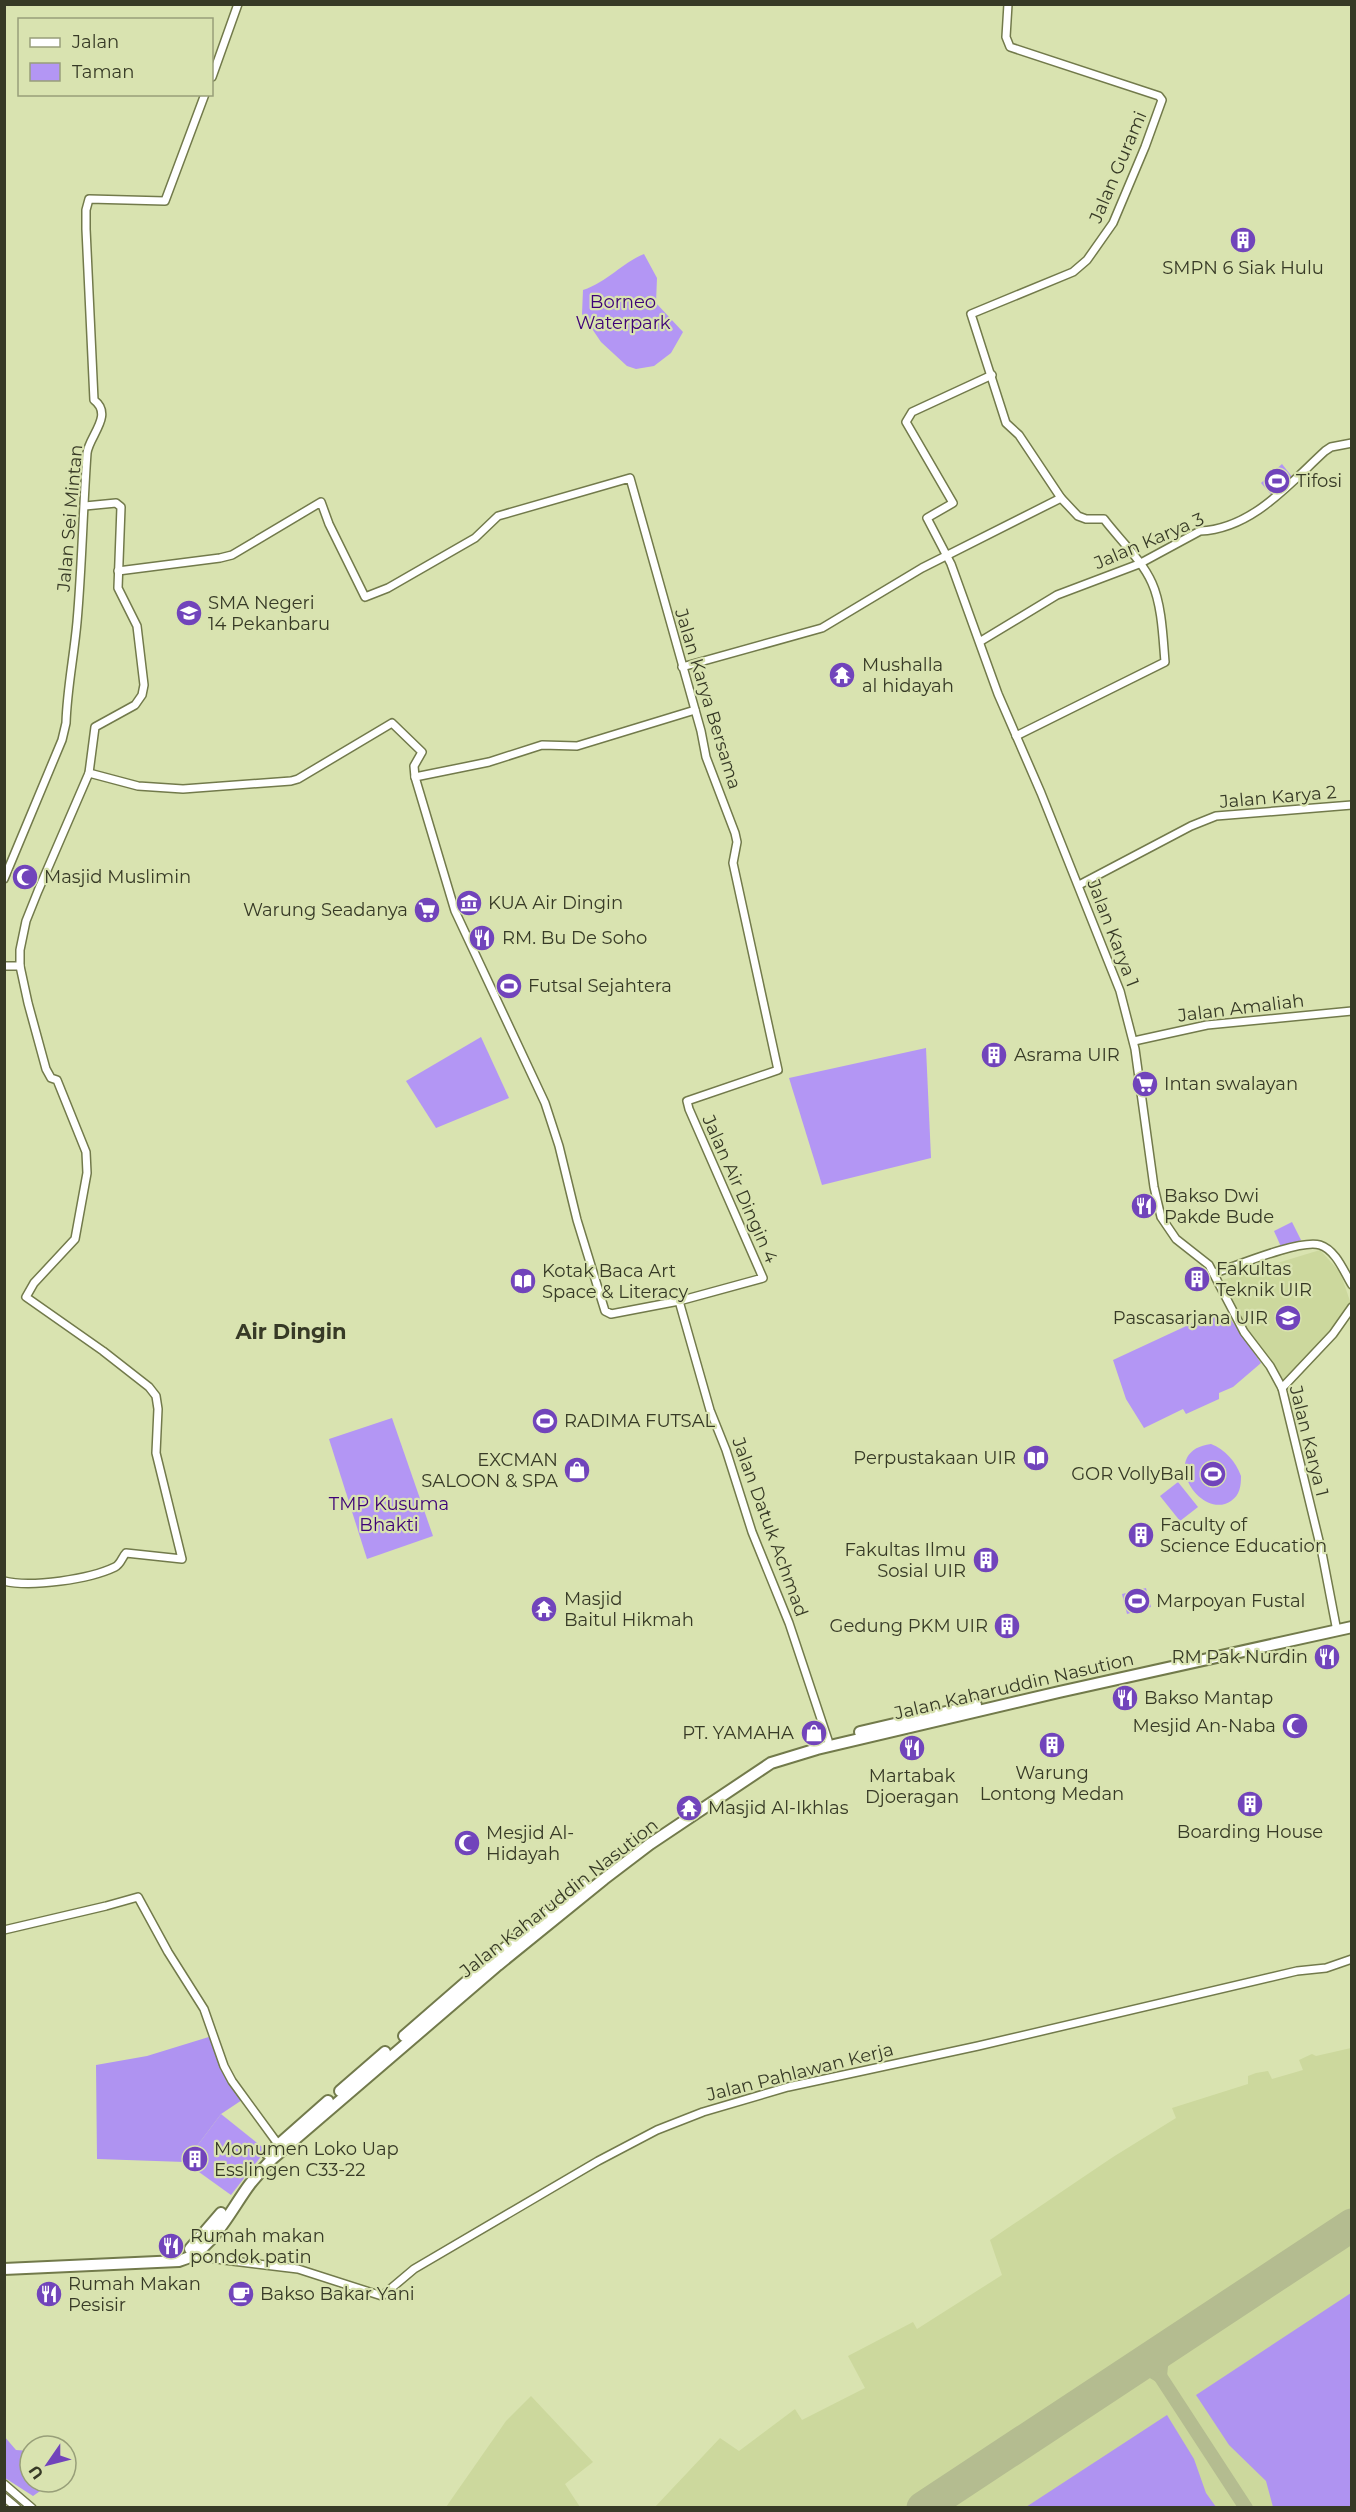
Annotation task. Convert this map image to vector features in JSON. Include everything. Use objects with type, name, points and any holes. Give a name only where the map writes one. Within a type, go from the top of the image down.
[{"type":"highway","name":"Jalan Kaharuddin Nasution","points":[[189,2253],[208,2242],[252,2181],[327,2106],[518,1937],[615,1866],[771,1763],[894,1727],[1352,1622]]},
{"type":"highway","name":"Jalan Kaharuddin Nasution","points":[[615,1866],[656,1832],[764,1759],[789,1749],[1352,1627]]},
{"type":"highway","name":"Jalan Kaharuddin Nasution","points":[[189,2253],[255,2168],[278,2144],[327,2106]]},
{"type":"highway","points":[[4,2267],[164,2257],[189,2253]]},
{"type":"street","points":[[213,74],[238,4]]},
{"type":"street","name":"Jalan Gurami","points":[[992,375],[971,314],[1073,272],[1087,260],[1113,223],[1161,103],[1159,96],[1013,49],[1006,37],[1008,4]]},
{"type":"street","name":"Jalan Sei Mintan","points":[[4,879],[62,740],[66,723],[68,684],[77,623],[88,446],[101,423],[102,412],[99,404],[94,400],[86,228],[88,202],[89,199],[165,201],[204,96]]},
{"type":"street","points":[[992,375],[1006,423],[1019,435],[1061,498],[1080,518],[1104,519],[1152,583],[1163,633],[1165,662],[1016,736]]},
{"type":"street","name":"Jalan Karya 1","points":[[992,375],[912,412],[906,422],[953,503],[927,518],[947,555],[981,641],[998,694],[1079,885],[1120,991],[1134,1041],[1157,1206],[1176,1239],[1185,1248],[1205,1260],[1215,1274],[1244,1332],[1270,1366],[1282,1388],[1322,1553],[1336,1626]]},
{"type":"street","name":"Jalan Karya 3","points":[[981,641],[1057,595],[1139,564],[1200,531],[1208,531],[1250,517],[1325,451],[1331,447],[1352,443]]},
{"type":"street","name":"Jalan Karya Bersama","points":[[118,571],[232,555],[321,502],[329,524],[365,597],[388,588],[475,538],[498,516],[630,478],[706,757],[735,833],[737,842],[733,863],[778,1070]]},
{"type":"street","points":[[682,667],[822,628],[947,555],[1061,498]]},
{"type":"street","points":[[4,1581],[30,1586],[99,1572],[117,1566],[126,1553],[182,1559],[156,1453],[158,1409],[156,1396],[149,1387],[103,1351],[26,1297],[34,1283],[75,1239],[88,1159],[57,1080],[51,1078],[46,1069],[20,966],[20,950],[26,921],[89,773],[95,727],[135,705],[142,695],[144,685],[137,626],[134,616],[120,596],[118,571],[121,507],[116,503],[85,506]]},
{"type":"street","points":[[415,777],[489,762],[542,745],[577,746],[695,710]]},
{"type":"street","points":[[89,773],[138,786],[183,789],[291,781],[392,723],[422,752],[414,766],[415,777],[458,919],[545,1103],[559,1146],[601,1304],[609,1314],[679,1301]]},
{"type":"street","name":"Jalan Karya 2","points":[[1079,885],[1191,826],[1216,816],[1352,805]]},
{"type":"street","points":[[4,966],[20,966]]},
{"type":"street","name":"Jalan Amaliah","points":[[1134,1041],[1207,1025],[1352,1011]]},
{"type":"street","name":"Jalan Air Dingin 4","points":[[679,1301],[763,1278],[687,1101],[778,1070]]},
{"type":"street","points":[[1215,1274],[1305,1244],[1320,1245],[1329,1251],[1352,1285]]},
{"type":"street","points":[[1342,1268],[1352,1264]]},
{"type":"street","name":"Jalan Datuk Achmad","points":[[679,1301],[710,1410],[726,1450],[752,1532],[789,1623],[828,1740]]},
{"type":"street","points":[[1282,1388],[1333,1335],[1352,1307]]},
{"type":"street","points":[[4,1930],[138,1897],[168,1952],[204,2009],[224,2066],[232,2081],[278,2144]]},
{"type":"street","name":"Jalan Pahlawan Kerja","points":[[189,2253],[298,2269],[382,2296],[414,2269],[598,2161],[657,2130],[704,2112],[788,2087],[978,2046],[1297,1971],[1326,1968],[1352,1959]]},
{"type":"street","points":[[4,2484],[32,2508]]},
{"type":"street","points":[[4,2497],[17,2508]]},
{"type":"shaded area","name":"Pascasarjana UIR","points":[[1320,1250],[1340,1272],[1351,1304],[1284,1385],[1244,1332],[1219,1281]]},
{"type":"shaded area","points":[[212,2036],[242,2100],[221,2114],[185,2162],[97,2159],[96,2065],[147,2056]]},
{"type":"shaded area","points":[[1351,2048],[1351,2507],[654,2508],[720,2438],[739,2451],[795,2409],[802,2420],[865,2388],[848,2356],[913,2322],[917,2329],[1002,2275],[990,2240],[1113,2157],[1176,2118],[1172,2108],[1248,2084],[1248,2076],[1256,2073],[1268,2071],[1272,2079],[1303,2070],[1299,2060],[1312,2054],[1316,2056]]},
{"type":"shaded area","points":[[1351,2293],[1351,2507],[1273,2507],[1266,2481],[1229,2445],[1196,2395]]},
{"type":"shaded area","points":[[531,2396],[593,2462],[565,2484],[580,2507],[446,2507],[506,2421]]},
{"type":"shaded area","points":[[1167,2415],[1194,2459],[1206,2493],[1216,2507],[1026,2507]]},
{"type":"shaded area","points":[[4,2436],[18,2450],[18,2486],[5,2478]]},
{"type":"green space","name":"Borneo Waterpark","points":[[644,254],[657,278],[656,303],[683,332],[671,353],[654,366],[636,369],[627,366],[601,342],[582,314],[583,290],[592,287]]},
{"type":"green space","name":"Tifosi","points":[[1282,464],[1293,478],[1273,497],[1261,483]]},
{"type":"green space","points":[[481,1037],[509,1098],[436,1128],[406,1081]]},
{"type":"green space","points":[[926,1048],[931,1158],[822,1185],[789,1078]]},
{"type":"green space","points":[[1292,1222],[1301,1240],[1282,1249],[1274,1231]]},
{"type":"green space","points":[[1227,1314],[1261,1363],[1233,1387],[1219,1393],[1219,1399],[1186,1414],[1183,1409],[1144,1428],[1126,1399],[1113,1360],[1197,1321]]},
{"type":"green space","name":"TMP Kusuma Bhakti","points":[[392,1418],[433,1536],[367,1559],[329,1439]]},
{"type":"green space","name":"GOR VollyBall","points":[[1211,1444],[1221,1449],[1229,1457],[1241,1476],[1236,1496],[1231,1501],[1219,1505],[1207,1502],[1197,1494],[1189,1483],[1185,1471],[1187,1459],[1195,1449]]},
{"type":"green space","points":[[1178,1482],[1198,1507],[1180,1521],[1160,1496]]},
{"type":"green space","name":"Marpoyan Fustal","points":[[1146,1588],[1151,1607],[1127,1614],[1122,1594]]},
{"type":"green space","points":[[221,2114],[266,2150],[231,2195],[185,2162]]},
{"type":"taxiway","points":[[1132,2370],[1150,2370],[1160,2376],[1162,2356],[1168,2346]]},
{"type":"taxiway","points":[[1160,2376],[1246,2508]]},
{"type":"runway","points":[[923,2508],[1352,2225]]},
{"type":"place","name":"SMPN 6 Siak Hulu","points":[[1243,240]]},
{"type":"place","name":"Tifosi","points":[[1277,481]]},
{"type":"place","name":"SMA Negeri 14 Pekanbaru","points":[[189,613]]},
{"type":"place","name":"Mushalla al hidayah","points":[[842,675]]},
{"type":"place","name":"Masjid Muslimin","points":[[25,877]]},
{"type":"place","name":"KUA Air Dingin","points":[[469,903]]},
{"type":"place","name":"Warung Seadanya","points":[[427,910]]},
{"type":"place","name":"RM. Bu De Soho","points":[[482,938]]},
{"type":"place","name":"Futsal Sejahtera","points":[[509,986]]},
{"type":"place","name":"Asrama UIR","points":[[994,1055]]},
{"type":"place","name":"Intan swalayan","points":[[1145,1084]]},
{"type":"place","name":"Bakso Dwi Pakde Bude","points":[[1144,1206]]},
{"type":"place","name":"Fakultas Teknik UIR","points":[[1197,1279]]},
{"type":"place","name":"Kotak Baca Art Space & Literacy","points":[[523,1281]]},
{"type":"place","name":"Pascasarjana UIR","points":[[1288,1318]]},
{"type":"place","name":"RADIMA FUTSAL","points":[[545,1421]]},
{"type":"place","name":"Perpustakaan UIR","points":[[1036,1458]]},
{"type":"place","name":"EXCMAN SALOON & SPA","points":[[577,1470]]},
{"type":"place","name":"GOR VollyBall","points":[[1213,1474]]},
{"type":"place","name":"Faculty of Science Education","points":[[1141,1535]]},
{"type":"place","name":"Fakultas Ilmu Sosial UIR","points":[[986,1560]]},
{"type":"place","name":"Marpoyan Fustal","points":[[1137,1601]]},
{"type":"place","name":"Masjid Baitul Hikmah","points":[[544,1609]]},
{"type":"place","name":"Gedung PKM UIR","points":[[1007,1626]]},
{"type":"place","name":"RM Pak Nurdin","points":[[1327,1657]]},
{"type":"place","name":"Bakso Mantap","points":[[1125,1698]]},
{"type":"place","name":"Mesjid An-Naba","points":[[1295,1726]]},
{"type":"place","name":"PT. YAMAHA","points":[[814,1733]]},
{"type":"place","name":"Warung Lontong Medan","points":[[1052,1745]]},
{"type":"place","name":"Martabak Djoeragan","points":[[912,1748]]},
{"type":"place","name":"Boarding House","points":[[1250,1804]]},
{"type":"place","name":"Masjid Al-Ikhlas","points":[[689,1808]]},
{"type":"place","name":"Mesjid Al- Hidayah","points":[[467,1843]]},
{"type":"place","name":"Monumen Loko Uap Esslingen C33-22","points":[[195,2159]]},
{"type":"place","name":"Rumah makan pondok patin","points":[[171,2246]]},
{"type":"place","name":"Rumah Makan Pesisir","points":[[49,2294]]},
{"type":"place","name":"Bakso Bakar Yani","points":[[241,2294]]},
{"type":"district","name":"Air Dingin","points":[[291,1331]]}]
